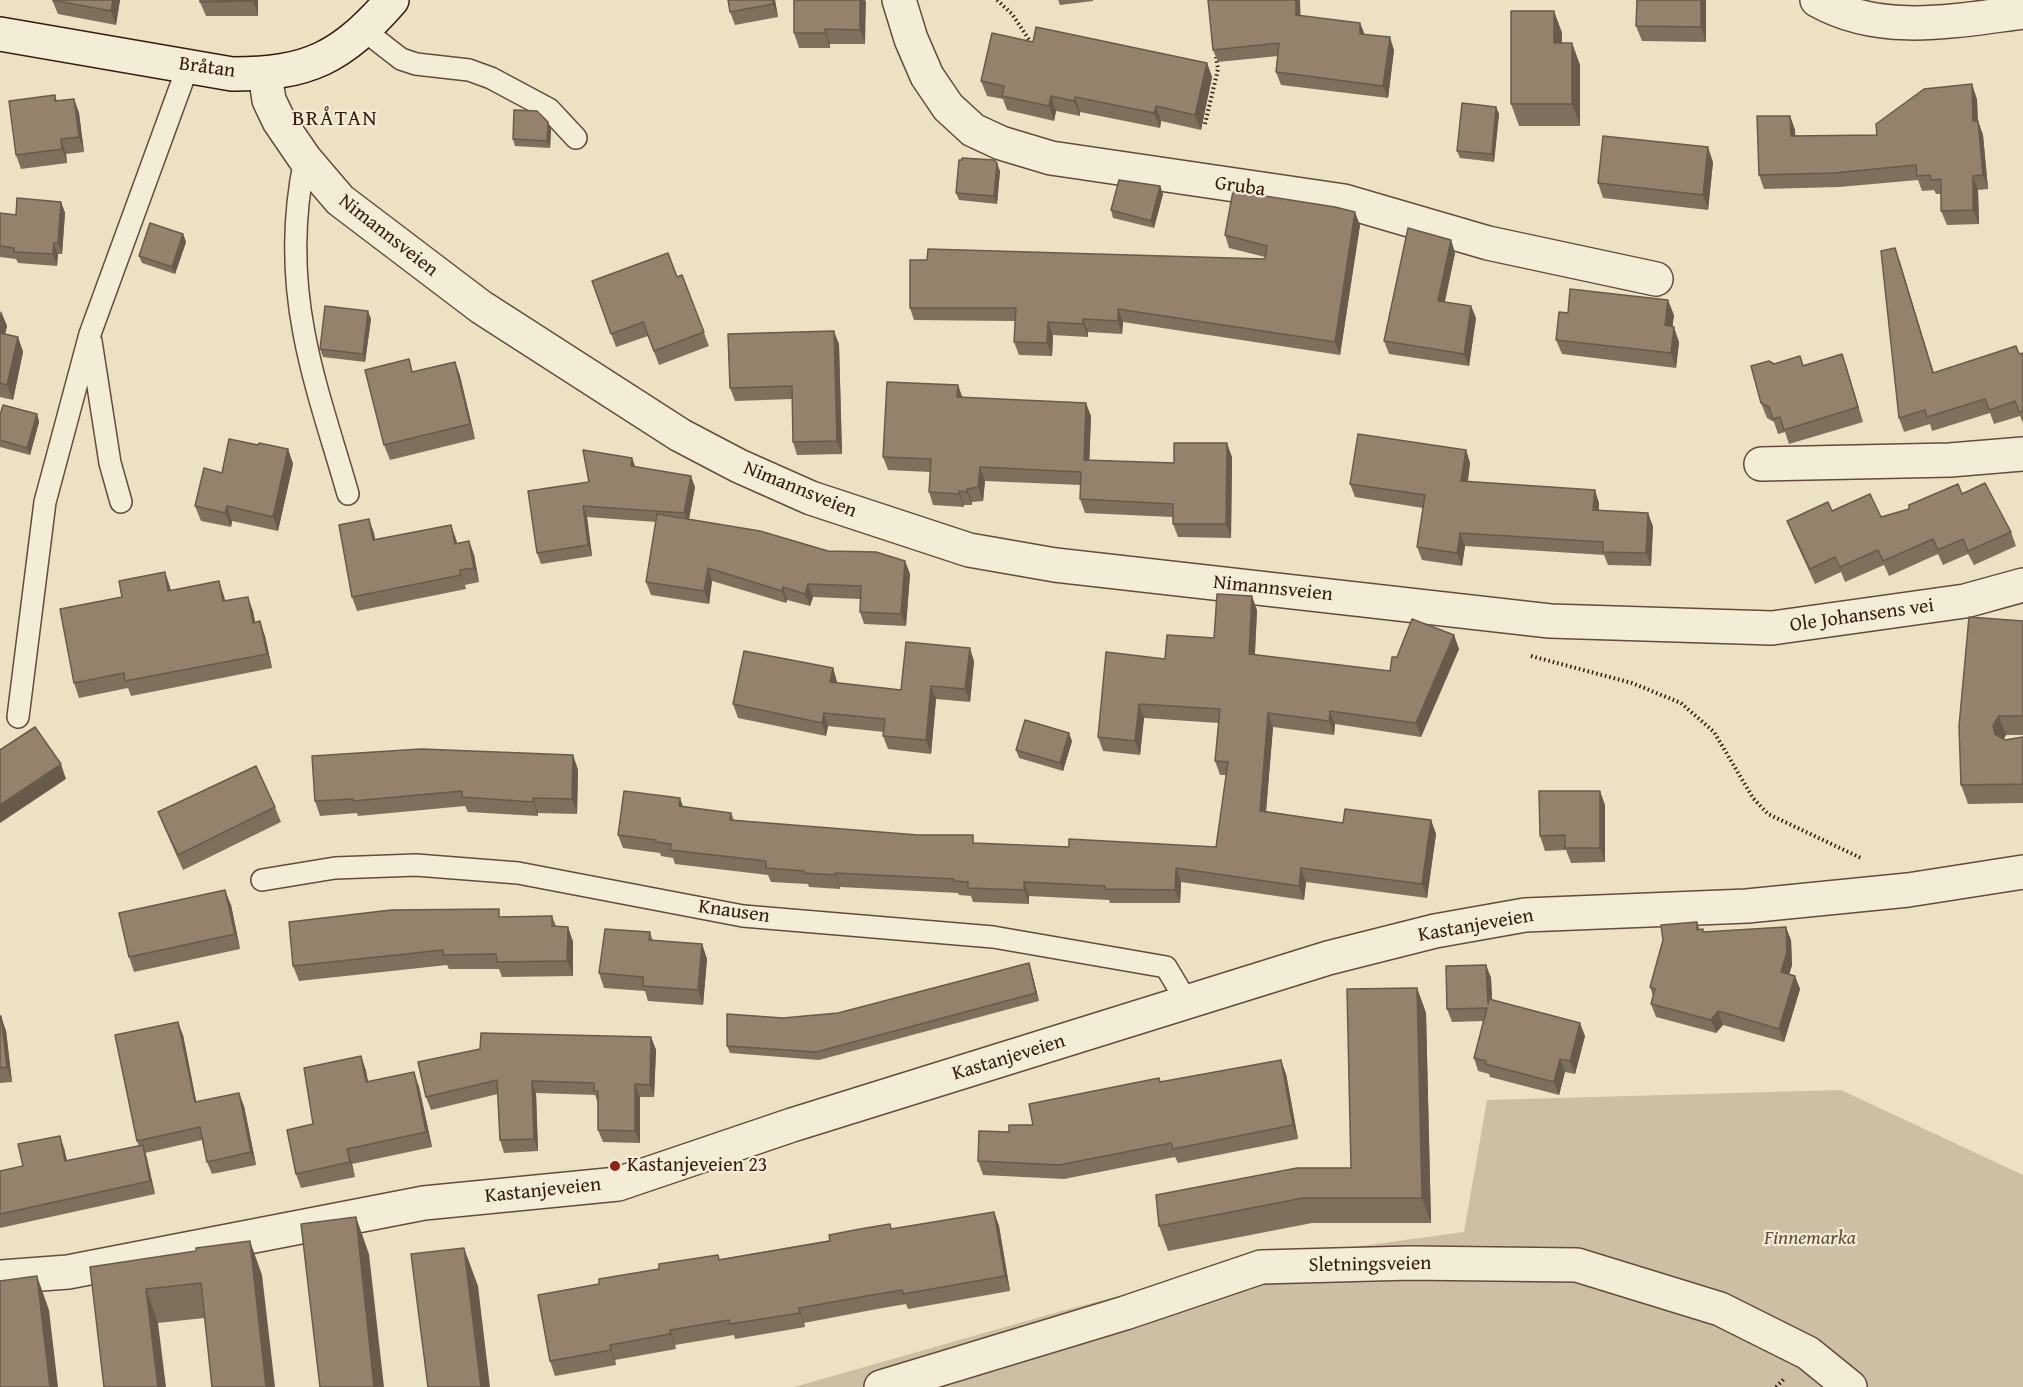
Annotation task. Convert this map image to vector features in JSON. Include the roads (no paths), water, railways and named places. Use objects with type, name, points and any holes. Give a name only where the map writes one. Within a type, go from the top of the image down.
[{"type":"street","name":"Bråtan","points":[[0,34],[231,74],[265,74],[314,63],[333,55],[365,31],[392,0]]},
{"type":"street","name":"Gruba","points":[[899,0],[911,39],[927,76],[948,107],[972,130],[1001,143],[1051,158],[1344,201],[1488,243],[1656,279]]},
{"type":"street","points":[[1817,0],[1832,8],[1880,23],[1932,23],[2023,12]]},
{"type":"street","name":"Nimannsveien","points":[[265,74],[274,111],[304,159],[340,200],[387,239],[481,307],[680,435],[811,498],[969,550],[1055,565],[1550,621],[1698,625]]},
{"type":"street","points":[[1761,464],[1950,460],[2023,454]]},
{"type":"street","name":"Ole Johansens vei","points":[[1698,625],[1772,628],[1965,601],[2023,585]]},
{"type":"street","name":"Kastanjeveien","points":[[0,1277],[68,1272],[424,1203],[618,1184],[792,1125],[1328,958],[1435,931],[1525,915],[1746,906],[1902,891],[2023,872]]},
{"type":"street","name":"Sletningsveien","points":[[880,1387],[1125,1313],[1261,1267],[1410,1263],[1577,1265],[1720,1309],[1808,1353],[1850,1387]]},
{"type":"lane","points":[[365,31],[401,59],[416,64],[469,70],[491,78],[549,109],[576,138]]},
{"type":"lane","points":[[18,717],[45,502],[90,334],[188,66]]},
{"type":"lane","points":[[304,159],[296,215],[300,307],[304,336],[348,494]]},
{"type":"lane","points":[[90,334],[110,463],[121,502]]},
{"type":"lane","name":"Knausen","points":[[262,880],[335,868],[416,865],[518,873],[743,916],[993,937],[1166,967],[1187,1002]]},
{"type":"place","name":"Kastanjeveien 23","points":[[615,1166]]},
{"type":"district","name":"BRÅTAN","points":[[335,119]]},
{"type":"park label","name":"Finnemarka","points":[[1810,1239]]}]
